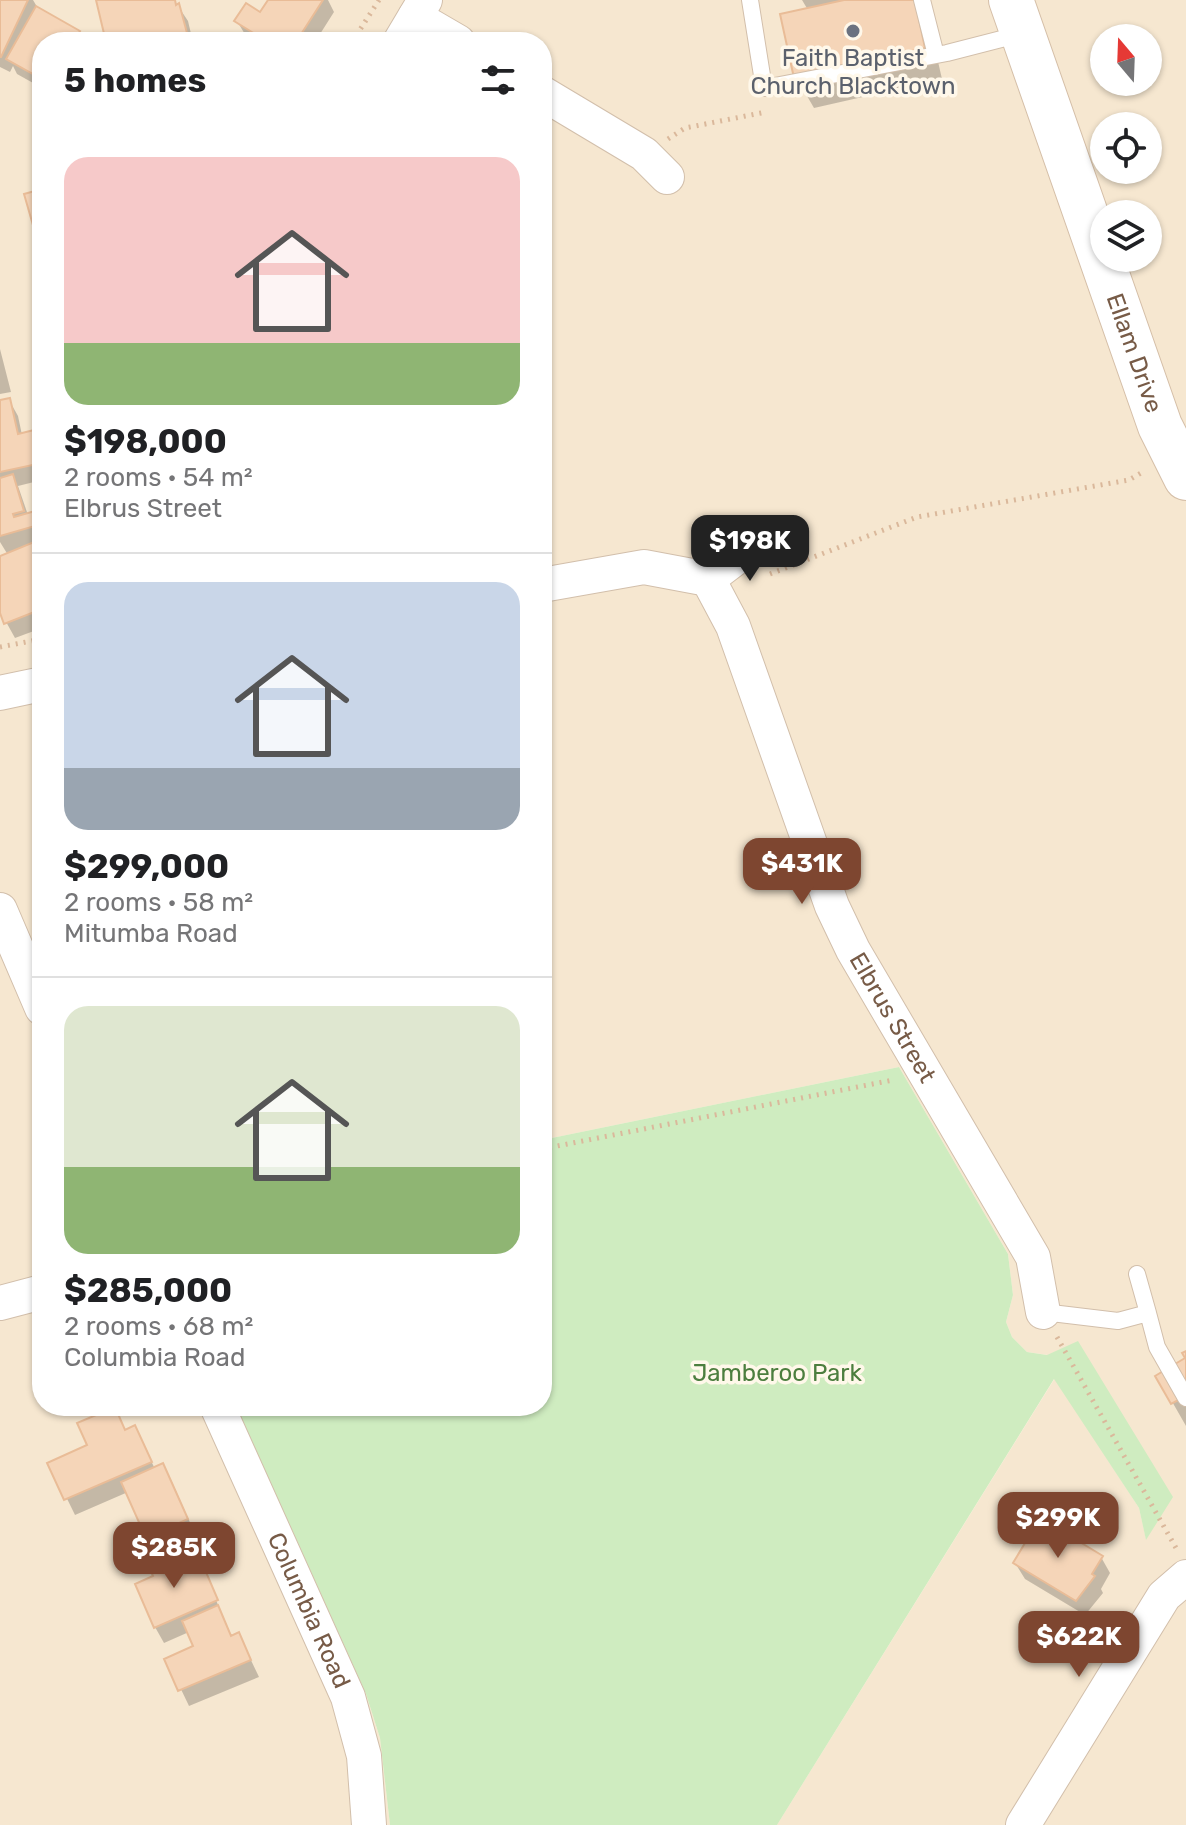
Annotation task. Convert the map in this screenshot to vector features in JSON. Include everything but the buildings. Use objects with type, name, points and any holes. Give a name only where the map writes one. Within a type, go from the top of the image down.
[{"type":"street","name":"Ellam Drive","points":[[1016,17],[1160,426],[1186,478]]},
{"type":"street","points":[[414,20],[438,32]]},
{"type":"street","points":[[552,99],[644,154],[667,177]]},
{"type":"street","points":[[552,583],[644,567],[708,579],[758,541]]},
{"type":"street","name":"Elbrus Street","points":[[708,579],[733,626],[832,906],[853,950],[1033,1257],[1043,1312]]},
{"type":"street","points":[[0,693],[32,686]]},
{"type":"street","points":[[0,910],[32,985]]},
{"type":"street","points":[[0,1303],[32,1295]]},
{"type":"street","name":"Columbia Road","points":[[222,1416],[348,1697],[364,1756],[369,1825]]},
{"type":"street","points":[[1023,1825],[1182,1565]]},
{"type":"lane","points":[[750,0],[764,88],[936,55],[1016,17]]},
{"type":"lane","points":[[922,0],[936,55]]},
{"type":"lane","points":[[1137,1274],[1157,1347],[1186,1398]]},
{"type":"lane","points":[[1043,1312],[1118,1321],[1148,1313]]},
{"type":"path","points":[[358,32],[379,0]]},
{"type":"path","points":[[769,574],[917,517],[1129,480],[1141,473]]},
{"type":"path","points":[[0,647],[32,641]]},
{"type":"path","points":[[552,1147],[926,1074]]},
{"type":"path","points":[[1043,1312],[1182,1565]]},
{"type":"shaded area","points":[[0,0],[1186,0],[1186,1825],[777,1825],[1055,1378],[1139,1508],[1146,1539],[1172,1497],[1062,1350],[1048,1355],[1027,1352],[1012,1337],[1006,1322],[1013,1295],[1008,1254],[899,1067],[552,1138],[552,32],[32,32],[32,1416],[241,1416],[366,1694],[380,1738],[390,1825],[0,1825]]},
{"type":"green space","name":"Jamberoo Park","points":[[899,1067],[1008,1254],[1013,1295],[1006,1322],[1012,1337],[1027,1352],[1047,1355],[1078,1341],[1173,1497],[1146,1540],[1139,1508],[1054,1379],[777,1825],[390,1825],[380,1738],[366,1694],[241,1416],[552,1416],[552,1138]]},
{"type":"place","name":"Faith Baptist Church Blacktown","points":[[853,31]]}]
